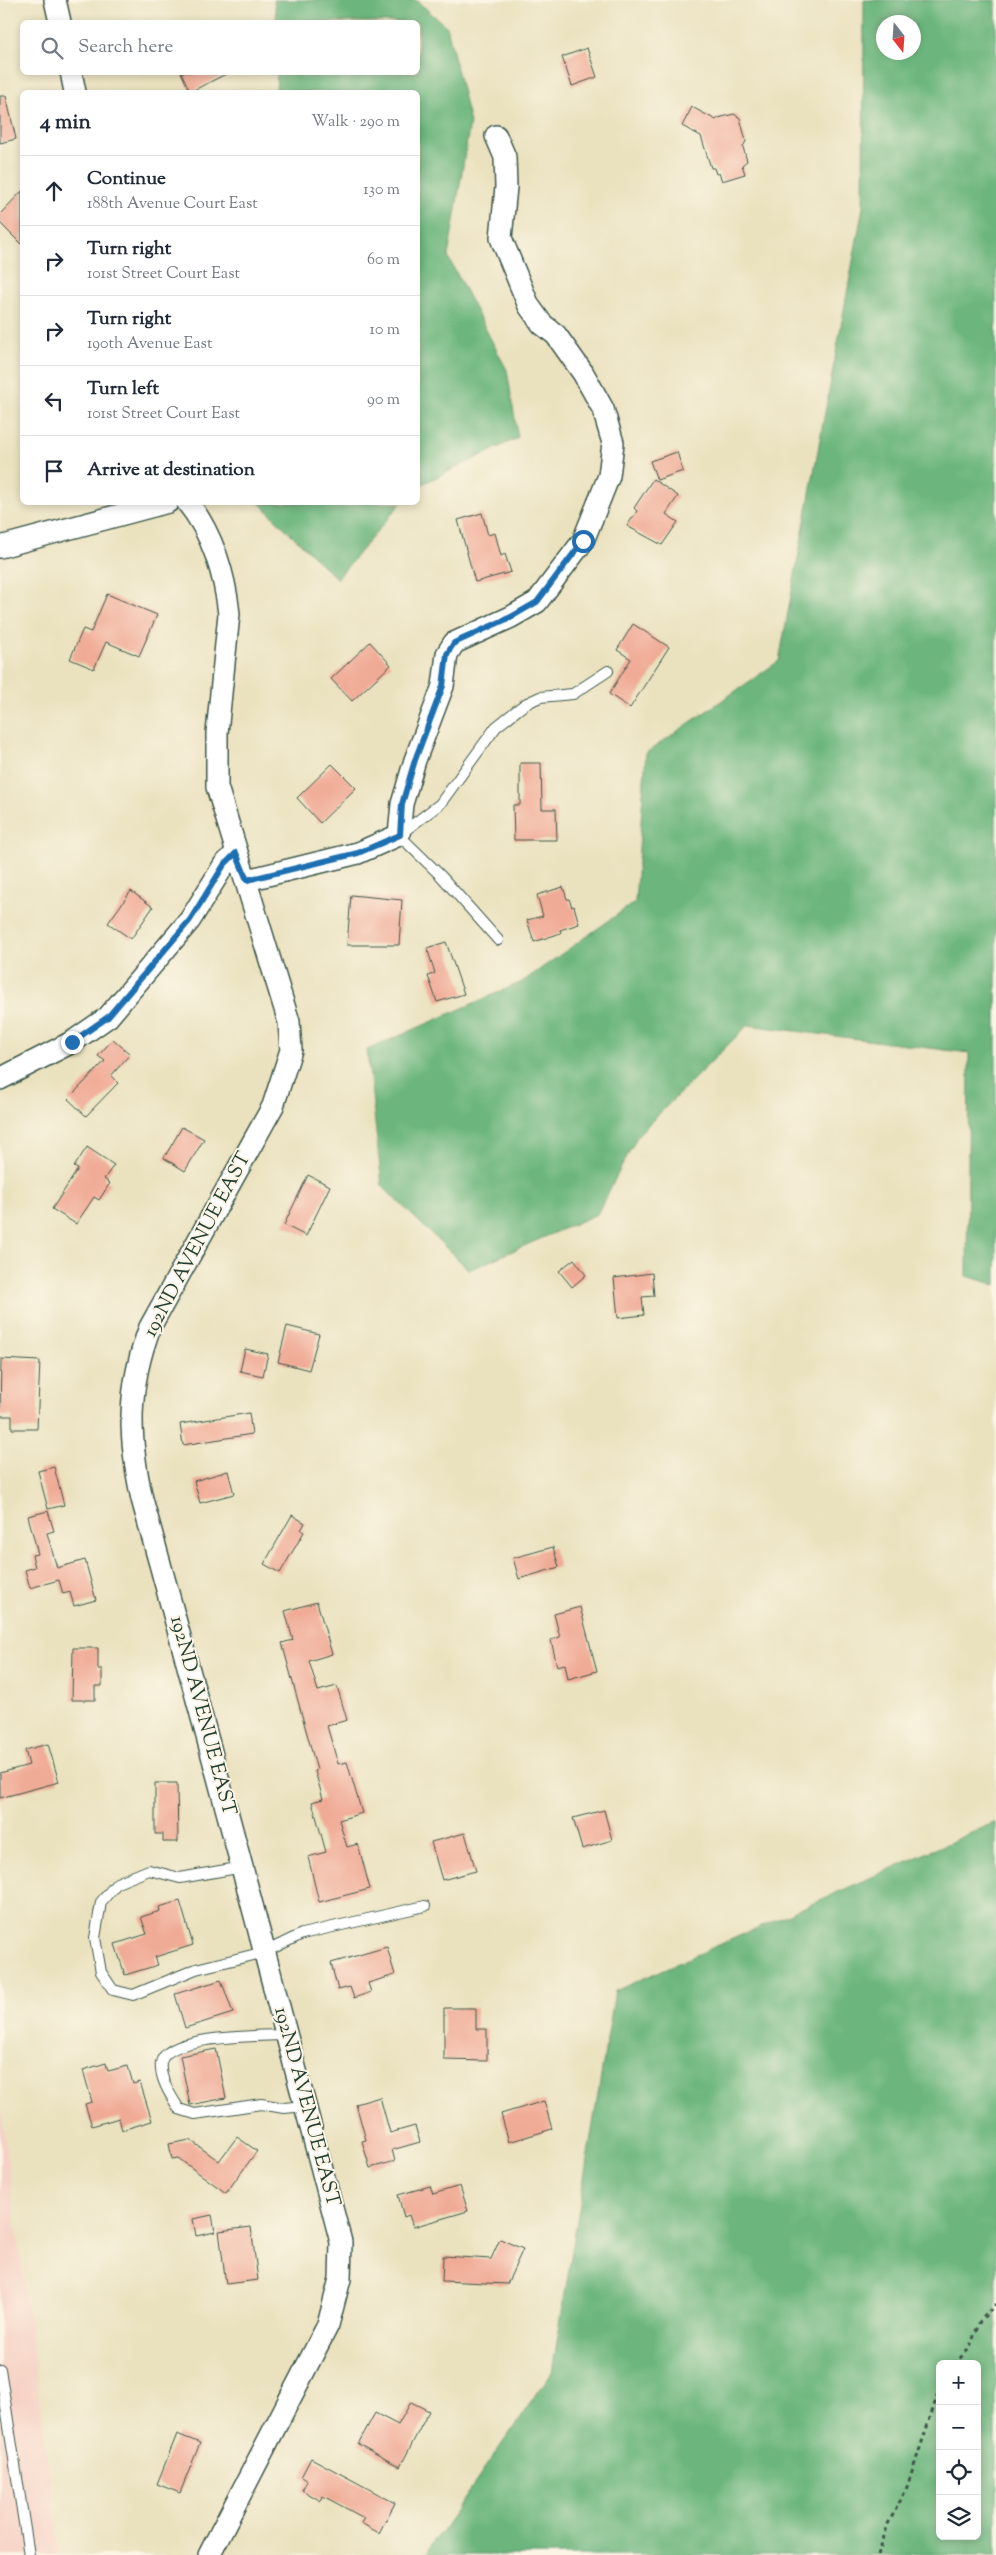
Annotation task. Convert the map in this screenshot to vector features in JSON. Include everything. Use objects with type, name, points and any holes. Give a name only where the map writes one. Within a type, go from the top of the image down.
[{"type":"street","points":[[55,0],[60,20]]},
{"type":"street","points":[[72,75],[75,90]]},
{"type":"street","points":[[247,880],[358,853],[400,835],[402,804],[415,760],[443,686],[447,654],[454,643],[511,617],[537,602],[583,541],[609,476],[612,443],[604,409],[583,373],[556,335],[542,324],[529,306],[501,238],[506,187],[505,157],[496,136]]},
{"type":"street","points":[[0,547],[157,505]]},
{"type":"street","points":[[0,1079],[72,1042],[108,1017],[190,920],[224,865],[236,853],[217,787],[216,764],[228,614],[227,599],[221,570],[207,535],[190,505]]},
{"type":"street","name":"192ND AVENUE EAST","points":[[209,2555],[328,2325],[340,2279],[341,2242],[243,1867],[142,1499],[135,1465],[132,1431],[132,1390],[138,1359],[150,1327],[273,1106],[291,1050],[288,1022],[247,880],[236,853]]},
{"type":"lane","points":[[498,940],[441,876],[400,835],[440,804],[496,727],[525,704],[540,697],[572,694],[608,671]]},
{"type":"lane","points":[[243,1867],[180,1878],[149,1870],[117,1883],[101,1902],[95,1938],[101,1972],[113,1990],[133,1996],[196,1969],[265,1952],[302,1934],[425,1906]]},
{"type":"lane","points":[[287,2036],[210,2040],[186,2044],[168,2051],[161,2062],[163,2078],[179,2109],[195,2114],[261,2104],[284,2108],[306,2106]]},
{"type":"lane","points":[[0,2369],[29,2555]]},
{"type":"path","points":[[958,2360],[969,2349],[980,2321],[996,2304]]},
{"type":"path","points":[[878,2555],[888,2524],[906,2490],[936,2400]]},
{"type":"shaded area","points":[[0,2103],[60,2555],[0,2555]]},
{"type":"green space","points":[[274,0],[416,0],[447,27],[470,123],[448,257],[507,370],[518,438],[420,485],[420,90],[276,90],[277,75],[420,75],[420,20],[277,20]]},
{"type":"green space","points":[[864,0],[996,0],[996,1285],[967,1276],[969,1053],[748,1025],[638,1135],[597,1214],[469,1270],[382,1186],[367,1050],[522,982],[635,902],[646,753],[779,661],[863,207]]},
{"type":"green space","points":[[261,505],[399,505],[337,579]]},
{"type":"green space","points":[[996,1822],[996,2555],[425,2555],[552,2372],[615,1991]]},
{"type":"building","points":[[587,48],[597,77],[572,86],[562,57]]},
{"type":"building","points":[[182,75],[224,75],[194,90],[189,90]]},
{"type":"building","points":[[0,96],[6,96],[16,139],[0,143]]},
{"type":"building","points":[[692,107],[716,120],[734,114],[740,118],[746,141],[743,147],[747,161],[742,165],[745,174],[722,181],[719,173],[716,174],[714,168],[711,168],[701,136],[682,126]]},
{"type":"building","points":[[20,193],[20,243],[0,223],[0,214]]},
{"type":"building","points":[[677,452],[683,471],[657,480],[650,461]]},
{"type":"building","points":[[653,479],[678,496],[666,514],[678,522],[662,545],[627,526],[637,511],[634,508]]},
{"type":"building","points":[[482,513],[488,535],[495,533],[501,556],[505,554],[511,572],[475,582],[458,520]]},
{"type":"building","points":[[107,594],[157,615],[139,656],[106,642],[94,669],[70,659],[83,629],[91,632]]},
{"type":"building","points":[[633,624],[669,647],[630,708],[609,694],[631,659],[617,650]]},
{"type":"building","points":[[370,642],[391,665],[352,701],[331,679]]},
{"type":"building","points":[[520,763],[541,763],[542,809],[556,809],[557,840],[514,840],[513,805],[520,805]]},
{"type":"building","points":[[332,764],[356,788],[320,823],[297,798]]},
{"type":"building","points":[[563,887],[567,899],[569,899],[572,907],[574,906],[579,924],[560,930],[561,933],[534,942],[527,920],[543,916],[537,895]]},
{"type":"building","points":[[131,891],[153,907],[131,939],[108,923]]},
{"type":"building","points":[[351,895],[402,900],[399,945],[347,945]]},
{"type":"building","points":[[446,942],[464,994],[437,1002],[428,976],[435,973],[427,948]]},
{"type":"building","points":[[113,1039],[130,1054],[111,1076],[118,1083],[86,1116],[68,1099],[105,1061],[98,1056]]},
{"type":"building","points":[[182,1127],[204,1139],[185,1171],[164,1158]]},
{"type":"building","points":[[87,1147],[114,1165],[104,1179],[110,1183],[99,1200],[94,1197],[76,1224],[52,1209],[78,1169],[74,1167]]},
{"type":"building","points":[[308,1175],[330,1186],[306,1236],[284,1225]]},
{"type":"building","points":[[574,1259],[586,1275],[572,1287],[559,1271]]},
{"type":"building","points":[[652,1273],[654,1296],[642,1297],[644,1315],[618,1318],[614,1278]]},
{"type":"building","points":[[287,1326],[319,1334],[309,1370],[278,1362]]},
{"type":"building","points":[[245,1349],[268,1354],[263,1376],[240,1371]]},
{"type":"building","points":[[1,1359],[40,1361],[37,1429],[12,1429],[12,1416],[0,1416]]},
{"type":"building","points":[[249,1413],[252,1434],[183,1445],[180,1424]]},
{"type":"building","points":[[54,1467],[64,1505],[48,1509],[38,1471]]},
{"type":"building","points":[[228,1471],[234,1494],[200,1503],[194,1481]]},
{"type":"building","points":[[48,1511],[54,1531],[47,1533],[57,1568],[85,1560],[96,1600],[74,1606],[70,1592],[63,1594],[59,1580],[30,1588],[25,1570],[35,1567],[32,1555],[38,1554],[28,1516]]},
{"type":"building","points":[[292,1515],[305,1523],[301,1530],[304,1532],[280,1573],[264,1564]]},
{"type":"building","points":[[553,1547],[559,1567],[519,1579],[513,1558]]},
{"type":"building","points":[[317,1602],[332,1654],[309,1661],[318,1691],[337,1686],[347,1720],[327,1726],[338,1764],[347,1762],[362,1813],[339,1820],[347,1847],[358,1844],[370,1889],[319,1902],[308,1857],[326,1852],[312,1802],[323,1799],[315,1771],[317,1770],[282,1643],[293,1640],[285,1611]]},
{"type":"building","points":[[580,1607],[597,1671],[568,1679],[565,1664],[557,1666],[551,1640],[560,1637],[554,1614]]},
{"type":"building","points":[[73,1648],[98,1648],[98,1669],[102,1669],[102,1686],[95,1686],[95,1700],[72,1700]]},
{"type":"building","points":[[48,1744],[59,1782],[0,1798],[0,1773],[29,1765],[25,1750]]},
{"type":"building","points":[[155,1783],[177,1783],[178,1842],[163,1842],[163,1834],[155,1834]]},
{"type":"building","points":[[604,1810],[612,1840],[582,1849],[573,1818]]},
{"type":"building","points":[[465,1833],[476,1871],[442,1880],[431,1842]]},
{"type":"building","points":[[180,1901],[193,1945],[155,1957],[158,1965],[125,1975],[115,1944],[147,1934],[141,1917],[160,1911],[159,1907]]},
{"type":"building","points":[[387,1947],[395,1975],[368,1983],[371,1992],[354,1998],[350,1987],[338,1990],[331,1963]]},
{"type":"building","points":[[221,1980],[233,2013],[185,2028],[175,1994]]},
{"type":"building","points":[[444,2008],[476,2008],[476,2029],[487,2029],[487,2061],[444,2060]]},
{"type":"building","points":[[216,2049],[226,2098],[190,2105],[180,2056]]},
{"type":"building","points":[[106,2063],[108,2071],[128,2066],[133,2084],[140,2082],[152,2121],[122,2130],[119,2118],[92,2126],[85,2104],[92,2102],[83,2070]]},
{"type":"building","points":[[380,2097],[390,2133],[415,2126],[420,2142],[392,2150],[395,2161],[370,2168],[362,2141],[366,2140],[356,2104]]},
{"type":"building","points":[[544,2101],[552,2129],[509,2142],[501,2114]]},
{"type":"building","points":[[237,2137],[257,2151],[226,2193],[178,2158],[172,2159],[169,2144],[190,2140],[219,2161]]},
{"type":"building","points":[[430,2186],[433,2194],[460,2186],[468,2211],[413,2227],[409,2215],[404,2217],[398,2195]]},
{"type":"building","points":[[212,2215],[215,2232],[196,2236],[193,2219]]},
{"type":"building","points":[[251,2227],[258,2280],[226,2284],[219,2231]]},
{"type":"building","points":[[500,2239],[523,2249],[507,2284],[442,2281],[443,2256],[491,2259]]},
{"type":"building","points":[[411,2402],[429,2411],[400,2467],[358,2444],[375,2413],[398,2425]]},
{"type":"building","points":[[177,2434],[200,2443],[180,2493],[157,2484]]},
{"type":"building","points":[[311,2458],[395,2503],[379,2533],[361,2523],[364,2518],[323,2496],[321,2501],[302,2490],[307,2481],[301,2477]]},
{"type":"route","points":[[72,1042],[108,1017],[136,981],[190,920],[224,865],[236,853],[247,880],[358,853],[400,835],[402,804],[415,760],[443,686],[447,654],[454,643],[511,617],[537,602],[583,541]]}]
